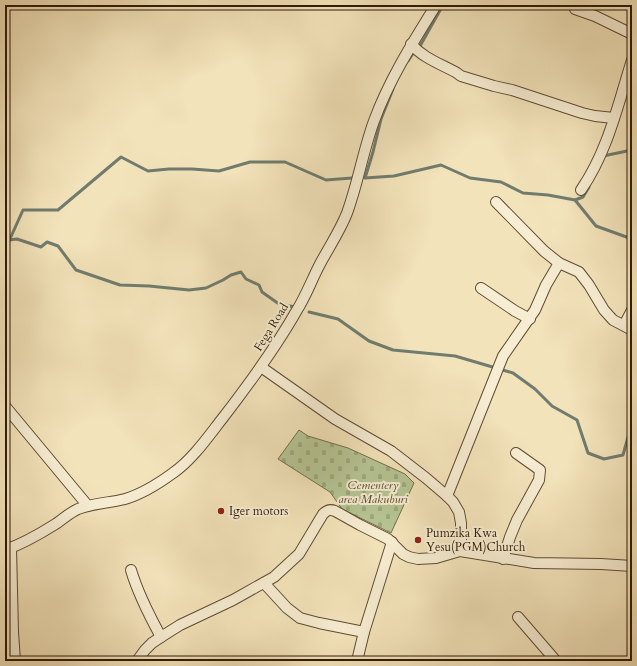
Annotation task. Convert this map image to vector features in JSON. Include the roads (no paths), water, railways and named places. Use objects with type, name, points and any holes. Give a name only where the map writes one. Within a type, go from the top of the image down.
[{"type":"street","name":"Fega Road","points":[[8,549],[27,540],[78,510],[88,506],[125,499],[151,488],[175,472],[214,430],[261,367],[298,309],[320,264],[339,231],[353,196],[374,121],[395,74],[436,5]]},
{"type":"street","points":[[575,9],[595,16],[632,34]]},
{"type":"street","points":[[412,44],[427,57],[462,76],[512,90],[582,113],[614,118]]},
{"type":"street","points":[[581,190],[602,153],[632,60]]},
{"type":"street","points":[[496,202],[536,244],[559,263],[579,272],[589,285],[604,310],[613,320],[628,328],[632,310]]},
{"type":"street","points":[[447,496],[503,356],[530,319],[548,281],[559,263]]},
{"type":"street","points":[[482,288],[515,311],[530,319]]},
{"type":"street","points":[[261,367],[335,419],[391,451],[454,502],[459,512],[461,523],[460,551]]},
{"type":"street","points":[[5,406],[88,506]]},
{"type":"street","points":[[503,559],[517,520],[539,480],[540,470],[516,454]]},
{"type":"street","points":[[137,661],[152,643],[161,637],[274,577],[299,554],[323,514],[331,509],[392,542],[403,554],[418,559],[436,558],[460,551],[534,563],[632,566]]},
{"type":"street","points":[[357,661],[364,632],[392,542]]},
{"type":"street","points":[[8,549],[15,661]]},
{"type":"street","points":[[131,570],[146,611],[161,637]]},
{"type":"street","points":[[264,583],[293,613],[300,618],[364,632]]},
{"type":"street","points":[[518,617],[556,661]]},
{"type":"waterway","points":[[408,61],[416,49],[420,46],[443,5]]},
{"type":"waterway","points":[[393,89],[381,119],[365,178],[394,176],[441,165],[470,178],[501,182],[523,193],[548,195],[575,200],[596,226],[632,239]]},
{"type":"waterway","points":[[603,156],[632,150]]},
{"type":"waterway","points":[[5,250],[23,210],[58,210],[121,157],[148,171],[169,169],[219,171],[250,162],[285,162],[326,180],[352,178]]},
{"type":"waterway","points":[[575,200],[583,197],[589,187]]},
{"type":"waterway","points":[[9,240],[17,239],[41,247],[47,242],[58,246],[76,270],[120,285],[189,290],[206,288],[231,275],[241,272],[246,279],[259,285],[262,292],[279,304],[295,307]]},
{"type":"waterway","points":[[309,312],[338,319],[369,341],[393,350],[455,356],[513,373],[535,389],[552,406],[577,420],[588,453],[604,459],[623,455],[628,437],[632,432]]},
{"type":"place","name":"Iger motors","points":[[221,511]]},
{"type":"place","name":"Pumzika Kwa Yesu(PGM)Church","points":[[418,540]]},
{"type":"park label","name":"Cementery area Makuburi","points":[[373,492]]}]
